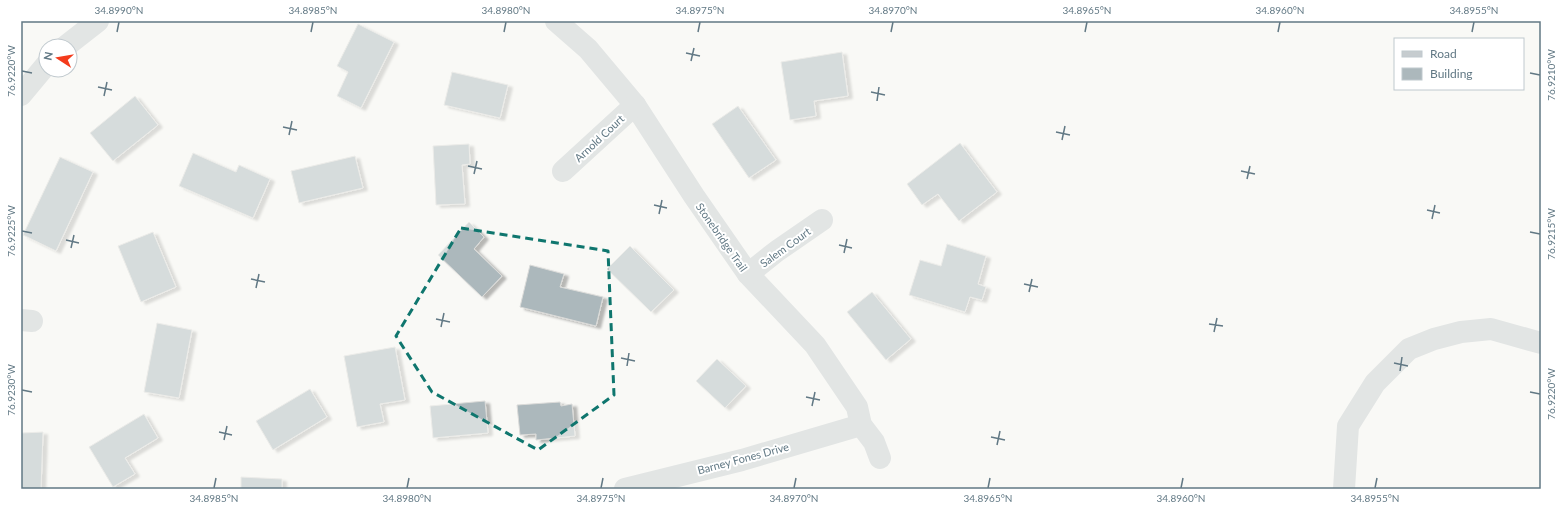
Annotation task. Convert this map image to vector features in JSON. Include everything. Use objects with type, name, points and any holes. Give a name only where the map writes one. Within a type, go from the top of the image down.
[{"type":"street","points":[[76,38],[98,21]]},
{"type":"street","name":"Stonebridge Trail","points":[[556,21],[588,49],[635,105],[694,196],[748,274],[814,345],[857,407],[861,425],[874,442],[880,458]]},
{"type":"street","points":[[21,95],[38,75]]},
{"type":"street","name":"Arnold Court","points":[[563,171],[635,105]]},
{"type":"street","name":"Salem Court","points":[[748,274],[777,251],[822,220]]},
{"type":"street","points":[[1344,489],[1348,426],[1374,383],[1409,349],[1434,339],[1455,334],[1491,329],[1541,343]]},
{"type":"street","name":"Barney Fones Drive","points":[[625,489],[742,460],[861,425]]},
{"type":"highlighted area","points":[[461,228],[608,251],[614,395],[538,450],[432,392],[396,336]]},
{"type":"building","points":[[358,24],[394,42],[361,108],[337,96],[348,72],[337,66]]},
{"type":"building","points":[[842,52],[848,96],[814,101],[816,116],[790,120],[781,62]]},
{"type":"building","points":[[452,72],[508,85],[500,118],[444,105]]},
{"type":"building","points":[[135,96],[158,125],[113,161],[90,133]]},
{"type":"building","points":[[738,106],[776,160],[749,178],[712,124]]},
{"type":"building","points":[[960,143],[997,192],[959,221],[938,194],[922,205],[907,184]]},
{"type":"building","points":[[469,144],[470,164],[462,165],[465,204],[436,205],[433,146]]},
{"type":"building","points":[[193,153],[236,172],[239,165],[270,179],[253,218],[179,186]]},
{"type":"building","points":[[355,156],[363,188],[299,203],[291,171]]},
{"type":"building","points":[[60,157],[93,172],[56,251],[23,235]]},
{"type":"building","points":[[469,222],[484,237],[474,249],[502,276],[482,297],[438,255]]},
{"type":"building","points":[[153,232],[176,287],[141,302],[118,246]]},
{"type":"building","points":[[947,244],[986,256],[978,284],[986,287],[982,300],[970,297],[965,312],[909,295],[920,260],[941,266]]},
{"type":"building","points":[[630,246],[674,290],[651,312],[607,269]]},
{"type":"building","points":[[530,265],[564,274],[560,287],[603,297],[596,326],[520,307]]},
{"type":"building","points":[[872,292],[911,339],[886,360],[847,312]]},
{"type":"building","points":[[157,323],[192,330],[179,398],[144,392]]},
{"type":"building","points":[[395,347],[405,400],[380,404],[384,422],[357,427],[344,356]]},
{"type":"building","points":[[717,359],[746,386],[725,408],[696,381]]},
{"type":"building","points":[[310,389],[327,417],[273,450],[256,421]]},
{"type":"building","points":[[485,401],[488,433],[433,438],[430,406]]},
{"type":"building","points":[[560,402],[561,406],[572,404],[575,436],[536,440],[536,434],[520,435],[517,405]]},
{"type":"building","points":[[144,414],[158,438],[125,458],[135,474],[113,487],[89,447]]},
{"type":"building","points":[[43,432],[41,489],[21,489],[21,433]]},
{"type":"building","points":[[241,477],[282,479],[282,489],[241,489]]}]
